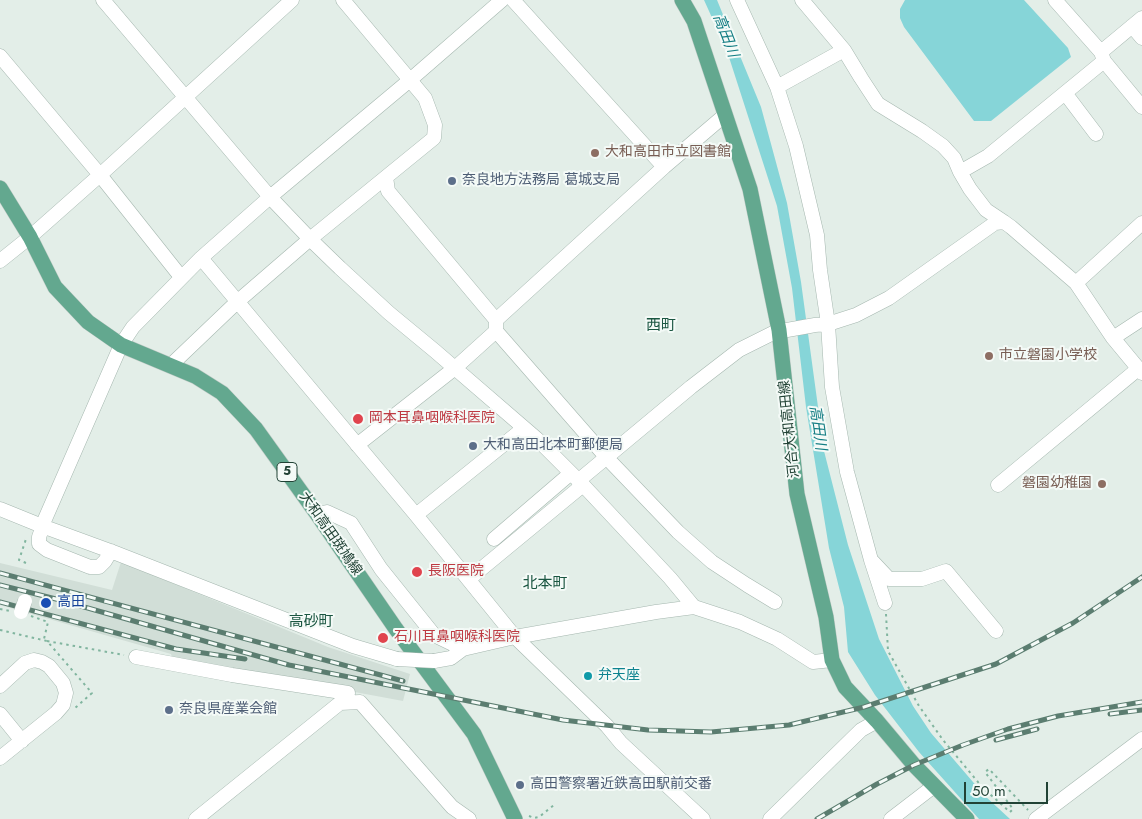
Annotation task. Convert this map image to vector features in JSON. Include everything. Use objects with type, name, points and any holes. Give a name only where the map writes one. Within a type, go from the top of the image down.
[{"type":"main road","name":"河合大和高田線","points":[[682,0],[694,21],[750,189],[783,330],[797,494],[826,617],[832,660],[845,687],[914,765],[967,819]]},
{"type":"main road","name":"大和高田斑鳩線","points":[[0,188],[30,237],[55,287],[88,322],[121,345],[195,376],[222,393],[256,429],[396,629],[474,734],[522,817]]},
{"type":"street","points":[[103,0],[270,197],[310,239],[389,313],[537,439],[670,578],[694,607]]},
{"type":"street","points":[[1,259],[30,237],[100,176],[292,0]]},
{"type":"street","points":[[171,365],[237,302],[310,239],[434,138],[435,125],[425,98],[343,0]]},
{"type":"street","points":[[111,551],[99,567],[90,567],[47,550],[39,544],[39,537],[121,345],[133,327],[200,258],[502,0]]},
{"type":"street","points":[[514,0],[664,167]]},
{"type":"street","points":[[737,0],[777,87],[796,146],[817,235],[822,325],[847,472],[885,603]]},
{"type":"street","points":[[802,0],[844,50],[878,104],[943,146],[954,158],[970,190],[986,210],[1011,227],[1076,283],[1113,338],[1140,371],[998,485]]},
{"type":"street","points":[[1055,0],[1142,106]]},
{"type":"street","points":[[960,172],[988,156],[1065,93],[1137,22],[1142,38]]},
{"type":"street","points":[[777,87],[844,50]]},
{"type":"street","points":[[0,56],[181,277]]},
{"type":"street","points":[[1065,93],[1096,134]]},
{"type":"street","points":[[357,444],[455,368],[496,326],[664,167],[726,115]]},
{"type":"street","points":[[386,177],[388,191],[496,326],[606,458],[678,532],[712,562],[775,602]]},
{"type":"street","points":[[494,539],[606,458],[738,350],[783,330],[822,325],[856,315],[889,298],[995,223],[1004,222]]},
{"type":"street","points":[[1076,283],[1142,223]]},
{"type":"street","points":[[200,258],[416,515],[515,638],[700,818]]},
{"type":"street","points":[[1113,338],[1142,318]]},
{"type":"street","points":[[416,515],[524,428]]},
{"type":"street","points":[[469,579],[577,480]]},
{"type":"street","points":[[0,509],[352,646],[397,659],[434,661],[451,658],[463,649],[515,638],[656,612],[694,607],[740,622],[777,639],[813,662],[832,660]]},
{"type":"street","points":[[317,514],[326,512],[351,523],[381,568],[434,635],[463,649]]},
{"type":"street","points":[[871,560],[889,579],[922,579],[946,571],[996,631]]},
{"type":"street","points":[[136,657],[232,675],[348,693],[340,703],[196,819]]},
{"type":"street","points":[[0,686],[25,663],[34,660],[49,666],[63,683],[66,693],[63,705],[56,713],[22,741],[2,752]]},
{"type":"street","points":[[340,703],[360,702],[452,807],[469,819]]},
{"type":"street","points":[[0,714],[22,741]]},
{"type":"street","points":[[770,819],[861,730],[877,721]]},
{"type":"street","points":[[1037,819],[1142,739]]},
{"type":"street","points":[[891,819],[934,786]]},
{"type":"path","points":[[26,563],[19,560],[27,538]]},
{"type":"path","points":[[885,603],[888,650],[920,706],[943,740],[983,788],[1010,812],[1013,809],[985,772],[989,769],[1037,819]]},
{"type":"path","points":[[23,606],[48,622],[44,640]]},
{"type":"path","points":[[47,641],[136,657]]},
{"type":"path","points":[[522,817],[539,817],[554,805]]},
{"type":"shaded area","points":[[121,562],[328,647],[410,674],[403,701],[172,658],[171,654],[0,605],[0,563],[112,590]]},
{"type":"water","name":"高田川","points":[[704,0],[717,0],[761,107],[787,203],[801,282],[824,451],[848,545],[879,639],[913,706],[931,733],[985,796],[1010,819],[979,819],[919,752],[875,695],[848,652],[844,607],[829,548],[806,407],[792,288],[777,206],[727,51]]},
{"type":"water","points":[[905,0],[1024,0],[1068,48],[1071,57],[991,121],[974,121],[904,27],[900,18],[900,9]]},
{"type":"railway","points":[[0,573],[403,681]]},
{"type":"railway","points":[[0,585],[289,665],[563,720],[648,730],[711,732],[789,725],[864,707],[996,664],[1073,623],[1142,577]]},
{"type":"railway","points":[[0,602],[176,649],[245,659]]},
{"type":"railway","points":[[817,819],[914,765],[963,745],[1008,729],[1058,716],[1142,702]]},
{"type":"railway","points":[[1110,714],[1142,710]]},
{"type":"railway","points":[[996,740],[1037,729]]},
{"type":"place","name":"大和高田市立図書館","points":[[595,153]]},
{"type":"place","name":"奈良地方法務局 葛城支局","points":[[452,181]]},
{"type":"place","name":"市立磐園小学校","points":[[989,356]]},
{"type":"place","name":"岡本耳鼻咽喉科医院","points":[[358,419]]},
{"type":"place","name":"大和高田北本町郵便局","points":[[473,446]]},
{"type":"place","name":"磐園幼稚園","points":[[1102,484]]},
{"type":"place","name":"長阪医院","points":[[417,572]]},
{"type":"place","name":"高田","points":[[46,603]]},
{"type":"place","name":"石川耳鼻咽喉科医院","points":[[383,638]]},
{"type":"place","name":"弁天座","points":[[588,676]]},
{"type":"place","name":"奈良県産業会館","points":[[169,710]]},
{"type":"place","name":"高田警察署近鉄高田駅前交番","points":[[520,785]]},
{"type":"district","name":"西町","points":[[661,326]]},
{"type":"district","name":"北本町","points":[[545,584]]},
{"type":"district","name":"高砂町","points":[[311,622]]}]
